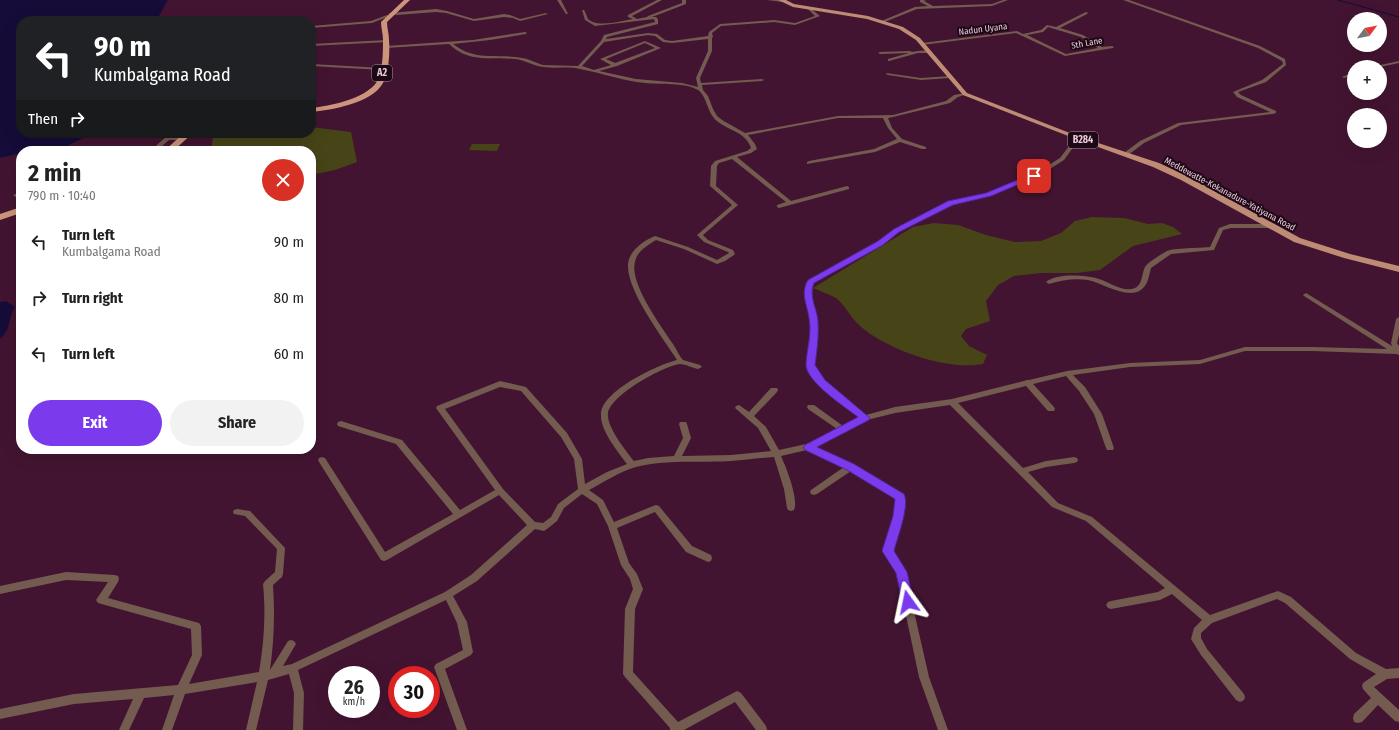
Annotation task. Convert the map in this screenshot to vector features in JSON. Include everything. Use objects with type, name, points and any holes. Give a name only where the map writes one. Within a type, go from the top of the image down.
[{"type":"highway","points":[[383,25],[389,15],[402,7],[408,0]]},
{"type":"highway","name":"A2","points":[[316,109],[335,106],[364,94],[378,83],[383,69],[386,44],[386,32],[383,25]]},
{"type":"highway","points":[[174,146],[182,139]]},
{"type":"highway","points":[[0,217],[16,212]]},
{"type":"main road","name":"Meddewatte-Kekanadure-Yatiyana Road","points":[[782,1],[810,9],[847,14],[881,22],[911,33],[965,94],[1078,138],[1126,154],[1184,178],[1298,240],[1347,256],[1399,269]]},
{"type":"street","points":[[559,0],[567,13]]},
{"type":"street","points":[[652,0],[659,1]]},
{"type":"street","points":[[659,1],[629,16],[639,19],[684,4],[684,0]]},
{"type":"street","points":[[769,0],[782,1]]},
{"type":"street","points":[[924,0],[921,1],[932,7]]},
{"type":"street","points":[[881,22],[916,8],[992,5],[1006,0]]},
{"type":"street","points":[[1125,0],[1259,47],[1284,60],[1285,64],[1264,81],[1235,92],[1239,96],[1274,112],[1273,113],[1180,124],[1142,142],[1126,154]]},
{"type":"street","points":[[701,90],[698,78],[710,51],[710,33],[720,25],[774,21],[795,24],[818,16],[810,9]]},
{"type":"street","points":[[316,27],[372,22],[389,15],[443,11],[469,19],[478,20],[506,15],[520,20],[546,14]]},
{"type":"street","points":[[579,67],[603,41],[605,36],[657,23],[658,20],[655,18],[639,19],[594,25],[586,19],[583,11]]},
{"type":"street","points":[[1056,29],[1086,13]]},
{"type":"street","points":[[372,22],[383,25]]},
{"type":"street","points":[[1022,35],[1042,31],[1047,26],[1082,36],[1102,48]]},
{"type":"street","name":"Nadun Uyana","points":[[922,44],[1018,32],[1065,55]]},
{"type":"street","points":[[316,45],[451,44],[491,40],[525,33]]},
{"type":"street","points":[[603,41],[648,34],[656,35],[664,41],[672,42],[711,37]]},
{"type":"street","points":[[595,71],[615,65],[659,48],[645,42],[602,59],[615,65]]},
{"type":"street","points":[[451,44],[457,51],[482,58],[526,59],[537,65],[579,67],[615,77],[688,86],[701,90],[705,94],[709,109],[716,118],[745,134],[754,149],[717,162],[714,166],[712,180],[713,186],[735,205],[700,235],[706,241],[731,251],[732,254],[717,262],[686,248],[655,238],[642,246],[634,254],[630,265],[634,287],[681,362]]},
{"type":"street","name":"5th Lane","points":[[1065,55],[1112,47]]},
{"type":"street","points":[[889,60],[918,52]]},
{"type":"street","points":[[880,53],[929,52]]},
{"type":"street","points":[[1387,64],[1399,62]]},
{"type":"street","points":[[316,65],[383,69]]},
{"type":"street","points":[[888,74],[921,78],[950,77]]},
{"type":"street","points":[[700,84],[762,80]]},
{"type":"street","points":[[745,134],[838,117],[885,117],[938,105],[948,102],[956,96],[965,94]]},
{"type":"street","points":[[885,117],[890,128],[900,140],[924,148]]},
{"type":"street","points":[[158,146],[168,138],[182,139]]},
{"type":"street","points":[[865,418],[822,383],[815,375],[810,365],[814,341],[814,318],[809,305],[808,289],[811,282],[881,243],[896,231],[950,203],[988,195],[1043,171],[1062,159],[1078,138]]},
{"type":"street","points":[[809,163],[875,150],[900,140]]},
{"type":"street","points":[[733,157],[789,202]]},
{"type":"street","points":[[779,206],[789,202],[846,188]]},
{"type":"street","points":[[1049,282],[1056,279],[1087,278],[1122,291],[1135,291],[1142,288],[1147,279],[1148,267],[1170,252],[1212,249],[1221,229],[1230,226],[1271,226]]},
{"type":"street","points":[[1306,295],[1398,352]]},
{"type":"street","points":[[1398,352],[1394,342],[1399,319]]},
{"type":"street","points":[[762,730],[737,696],[677,729],[628,674],[630,609],[638,589],[634,577],[625,565],[612,526],[600,502],[582,490],[578,459],[564,435],[523,389],[500,384],[440,408],[500,491],[533,525],[544,527],[554,518],[561,506],[582,490],[610,474],[648,461],[731,458],[776,454],[808,447],[865,418],[895,410],[952,402],[1067,373],[1130,365],[1200,362],[1245,349],[1312,349],[1398,352]]},
{"type":"street","points":[[632,466],[607,425],[604,414],[608,403],[639,378],[681,362],[698,367]]},
{"type":"street","points":[[1067,373],[1082,390],[1098,414],[1110,448]]},
{"type":"street","points":[[1027,382],[1051,409]]},
{"type":"street","points":[[750,416],[774,390]]},
{"type":"street","points":[[952,402],[1055,505],[1089,518],[1209,620]]},
{"type":"street","points":[[811,407],[842,429]]},
{"type":"street","points":[[739,408],[762,428],[776,454],[791,494],[791,508]]},
{"type":"street","points":[[341,424],[399,442],[458,514]]},
{"type":"street","points":[[677,459],[687,438],[683,424]]},
{"type":"street","points":[[808,447],[851,467],[900,497],[898,516],[888,551],[901,572],[924,677],[943,730]]},
{"type":"street","points":[[322,460],[384,558],[500,491]]},
{"type":"street","points":[[1022,471],[1046,464],[1074,460]]},
{"type":"street","points":[[814,492],[851,467]]},
{"type":"street","points":[[612,526],[656,508],[689,549],[708,558]]},
{"type":"street","points":[[237,512],[247,512],[281,548],[279,574],[268,584],[271,609],[269,675],[252,730]]},
{"type":"street","points":[[0,714],[74,699],[181,690],[269,675],[293,668],[448,595],[474,578],[533,525]]},
{"type":"street","points":[[0,590],[66,576],[115,579],[101,600],[196,626],[197,655],[181,690],[167,730]]},
{"type":"street","points":[[1111,605],[1160,596],[1172,589]]},
{"type":"street","points":[[448,595],[462,622],[468,652],[439,667],[462,730]]},
{"type":"street","points":[[1240,697],[1204,652],[1196,639],[1197,631],[1209,620],[1278,595],[1288,600],[1353,656],[1385,674]]},
{"type":"street","points":[[269,675],[291,644]]},
{"type":"street","points":[[293,668],[299,693],[298,730]]},
{"type":"street","points":[[1399,673],[1385,674],[1367,686],[1399,717]]},
{"type":"street","points":[[124,730],[141,693]]},
{"type":"street","points":[[1358,718],[1378,698]]},
{"type":"shaded area","points":[[0,0],[168,0],[159,16],[16,16],[16,138],[83,138],[67,146],[16,146],[16,154],[0,158]]},
{"type":"shaded area","points":[[316,128],[351,132],[357,162],[335,170],[316,174],[316,146],[212,146],[213,138],[316,138]]},
{"type":"shaded area","points":[[472,144],[500,144],[497,151],[469,150]]},
{"type":"shaded area","points":[[1092,217],[1124,218],[1148,224],[1162,223],[1173,227],[1182,234],[1133,246],[1100,270],[1077,273],[1041,273],[1014,276],[998,285],[986,301],[990,321],[966,329],[961,336],[969,346],[987,355],[983,364],[953,364],[936,361],[918,357],[886,343],[860,326],[836,298],[813,288],[913,227],[934,223],[958,225],[986,235],[1015,242],[1041,241],[1061,233],[1075,221]]},
{"type":"shaded area","points":[[6,301],[15,307],[8,328],[0,339],[0,302]]},
{"type":"waterway","points":[[1338,0],[1399,17]]},
{"type":"route","points":[[908,602],[901,572],[888,551],[898,516],[900,497],[851,467],[808,447],[865,418],[822,383],[815,375],[810,365],[814,341],[814,318],[809,305],[808,289],[811,282],[881,243],[896,231],[950,203],[972,200],[988,195],[1034,176]]}]
